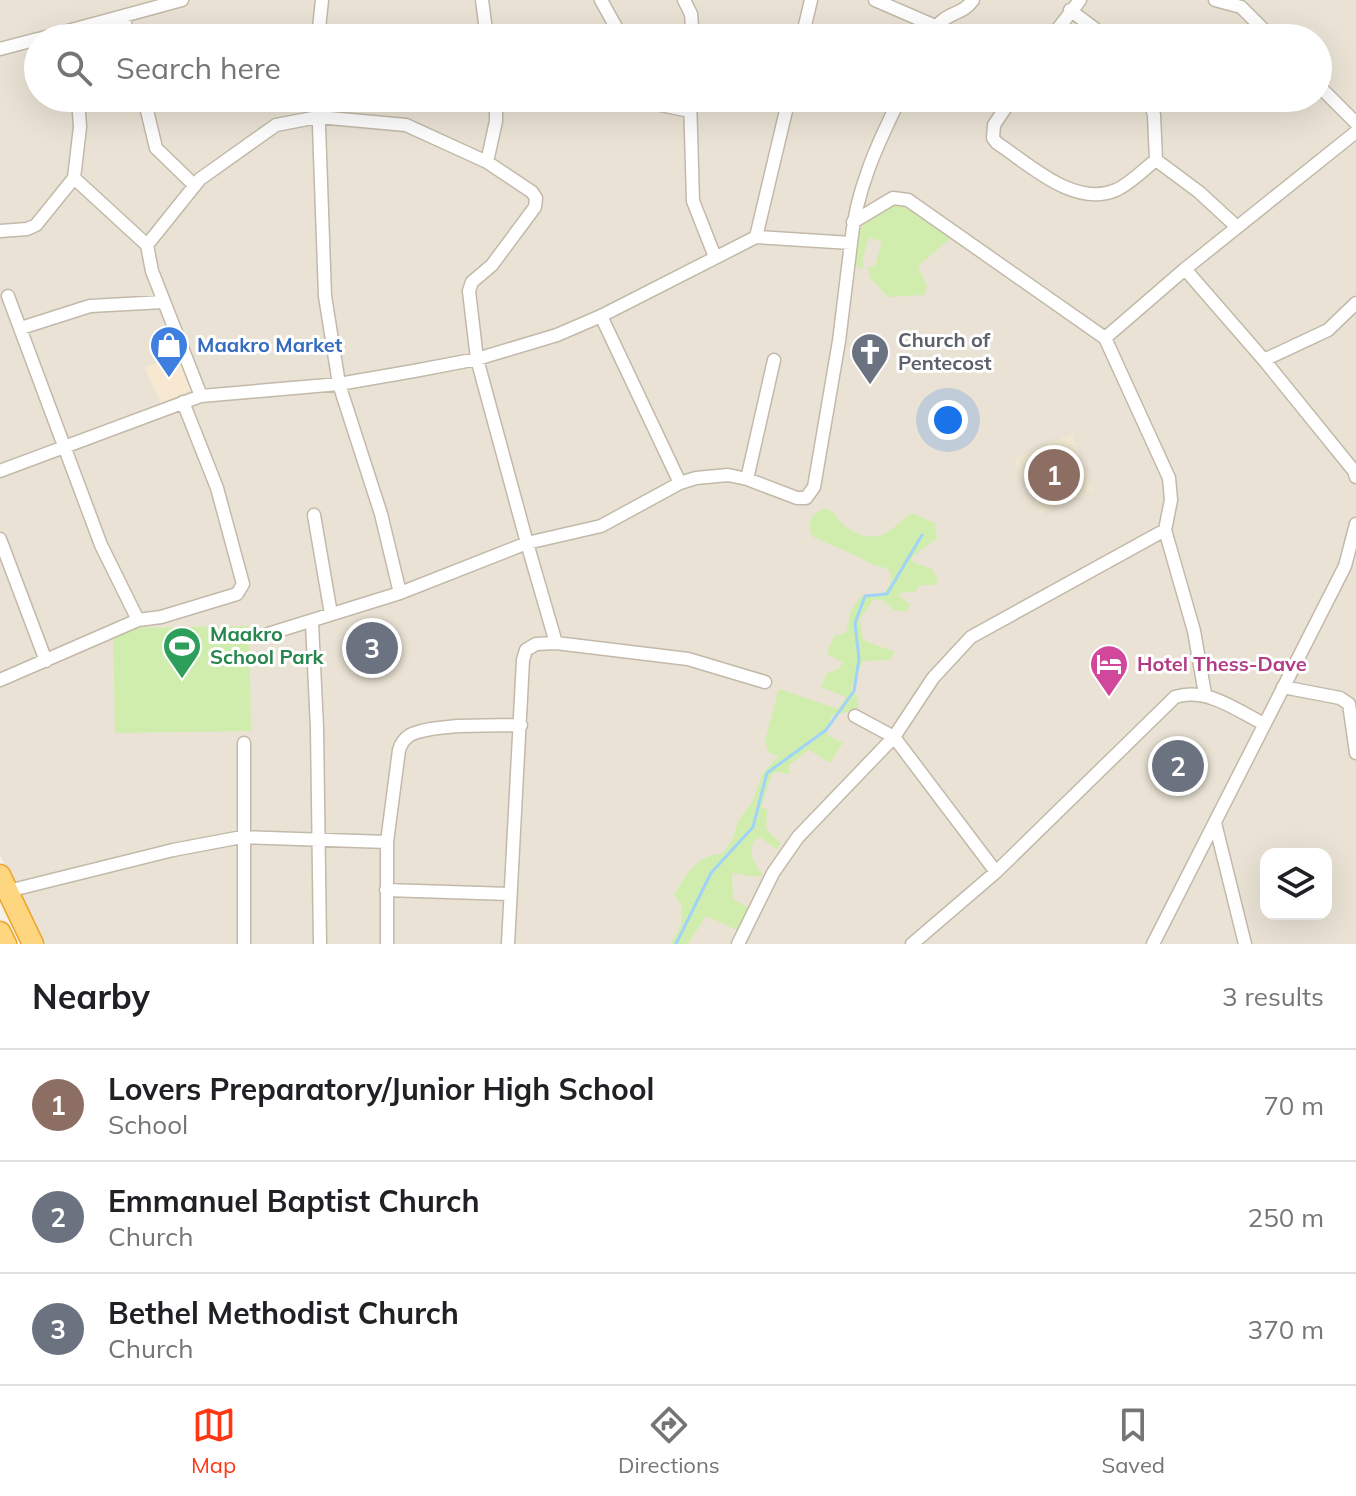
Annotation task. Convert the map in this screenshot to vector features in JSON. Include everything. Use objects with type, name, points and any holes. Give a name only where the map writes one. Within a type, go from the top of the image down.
[{"type":"highway","points":[[4,883],[33,944]]},
{"type":"highway","points":[[0,932],[6,944]]},
{"type":"street","points":[[99,24],[182,0]]},
{"type":"street","points":[[319,24],[322,0]]},
{"type":"street","points":[[482,0],[485,24]]},
{"type":"street","points":[[601,0],[614,24]]},
{"type":"street","points":[[684,0],[692,24]]},
{"type":"street","points":[[805,24],[811,0]]},
{"type":"street","points":[[875,0],[918,24]]},
{"type":"street","points":[[939,24],[946,16],[968,6],[973,0]]},
{"type":"street","points":[[1060,24],[1080,0]]},
{"type":"street","points":[[1215,0],[1241,7],[1258,24]]},
{"type":"street","points":[[1070,10],[1088,24]]},
{"type":"street","points":[[123,16],[125,24]]},
{"type":"street","points":[[0,49],[24,42]]},
{"type":"street","points":[[1332,99],[1356,123]]},
{"type":"street","points":[[0,231],[27,229],[36,225],[74,178],[79,112]]},
{"type":"street","points":[[147,112],[156,148],[194,185]]},
{"type":"street","points":[[318,112],[325,296],[339,384],[381,514],[400,593]]},
{"type":"street","points":[[487,162],[496,112]]},
{"type":"street","points":[[690,112],[693,201],[715,257]]},
{"type":"street","points":[[756,237],[786,112]]},
{"type":"street","points":[[268,634],[312,623],[400,593],[527,543],[601,526],[680,483],[715,475],[747,479],[797,498],[806,498],[814,487],[839,341],[853,222],[866,169],[893,112]]},
{"type":"street","points":[[1003,112],[994,125],[993,138],[1073,191],[1090,194],[1118,189],[1156,160]]},
{"type":"street","points":[[1153,112],[1156,160]]},
{"type":"street","points":[[147,245],[194,185],[276,125],[318,117],[406,125],[487,162],[532,192],[536,203],[492,265],[470,285],[477,359],[556,643]]},
{"type":"street","points":[[1105,338],[1185,269],[1356,132]]},
{"type":"street","points":[[1156,160],[1199,192],[1237,227]]},
{"type":"street","points":[[74,178],[147,245],[163,302],[201,396]]},
{"type":"street","points":[[853,222],[893,198],[908,200],[1105,338],[1169,478],[1171,500],[1165,530],[1194,631],[1205,694]]},
{"type":"street","points":[[0,471],[201,396],[339,384],[477,359],[557,335],[756,237],[851,243]]},
{"type":"street","points":[[1185,269],[1264,360],[1356,477]]},
{"type":"street","points":[[8,296],[101,545],[138,620]]},
{"type":"street","points":[[21,328],[90,306],[163,302]]},
{"type":"street","points":[[1264,360],[1328,330],[1356,303]]},
{"type":"street","points":[[601,316],[680,483]]},
{"type":"street","points":[[747,479],[774,360]]},
{"type":"street","points":[[0,680],[138,620],[161,617],[237,594],[243,584],[217,488],[183,402]]},
{"type":"street","points":[[314,515],[331,614]]},
{"type":"street","points":[[1153,944],[1283,687],[1350,569],[1356,524]]},
{"type":"street","points":[[738,944],[773,873],[798,837],[894,737],[933,678],[971,637],[1165,530]]},
{"type":"street","points":[[0,539],[46,661]]},
{"type":"street","points":[[312,623],[320,944]]},
{"type":"street","points":[[508,944],[524,654],[530,646],[556,643],[688,659],[765,682]]},
{"type":"street","points":[[1283,687],[1353,703],[1356,753]]},
{"type":"street","points":[[912,944],[996,872],[1175,697],[1190,692],[1205,694],[1264,724]]},
{"type":"street","points":[[855,716],[894,737],[996,872]]},
{"type":"street","points":[[387,944],[387,842],[399,750],[404,740],[415,733],[457,726],[521,725]]},
{"type":"street","points":[[244,743],[244,944]]},
{"type":"street","points":[[1215,823],[1245,944]]},
{"type":"street","points":[[4,883],[242,837],[387,842]]},
{"type":"street","points":[[386,890],[510,894]]},
{"type":"shaded area","points":[[0,0],[1356,0],[1356,944],[41,944],[0,855]]},
{"type":"shaded area","name":"Maakro Market","points":[[177,354],[193,389],[161,403],[145,368]]},
{"type":"shaded area","points":[[1072,434],[1093,491],[1040,514],[1014,459]]},
{"type":"green space","points":[[893,203],[919,210],[953,236],[918,266],[927,286],[924,295],[888,297],[870,278],[868,267],[875,266],[882,241],[869,238],[862,261],[864,267],[859,268],[854,263],[859,232],[867,221]]},
{"type":"green space","points":[[825,508],[855,533],[870,537],[893,529],[911,513],[935,523],[937,538],[911,558],[914,563],[932,569],[938,579],[934,585],[920,585],[915,592],[898,595],[910,604],[906,612],[894,610],[882,600],[873,600],[860,619],[863,640],[895,652],[890,660],[863,661],[851,688],[858,699],[858,709],[831,716],[827,735],[843,743],[830,763],[809,750],[789,765],[789,774],[772,774],[761,807],[767,810],[766,829],[781,844],[776,849],[761,838],[754,840],[753,858],[763,874],[758,877],[732,873],[733,899],[749,908],[739,931],[706,916],[688,944],[671,944],[681,925],[682,906],[674,895],[698,862],[723,853],[732,840],[739,820],[752,802],[763,773],[778,756],[768,752],[765,740],[779,689],[838,709],[846,697],[821,687],[827,673],[837,670],[843,663],[827,654],[834,636],[846,633],[851,611],[860,597],[885,592],[890,584],[891,574],[886,568],[813,537],[811,520]]},
{"type":"green space","name":"Maakro School Park","points":[[249,626],[251,731],[115,733],[113,628]]},
{"type":"waterway","points":[[676,944],[711,873],[753,827],[767,773],[826,730],[854,691],[859,659],[855,623],[865,596],[887,594],[922,535]]},
{"type":"place","name":"Maakro Market","points":[[169,379]]},
{"type":"place","name":"Church of Pentecost","points":[[870,386]]},
{"type":"place","name":"Lovers Preparatory/Junior High School","points":[[1054,475]]},
{"type":"place","name":"Bethel Methodist Church","points":[[372,648]]},
{"type":"place","name":"Maakro School Park","points":[[182,680]]},
{"type":"place","name":"Hotel Thess-Dave","points":[[1109,698]]},
{"type":"place","name":"Emmanuel Baptist Church","points":[[1178,766]]}]
